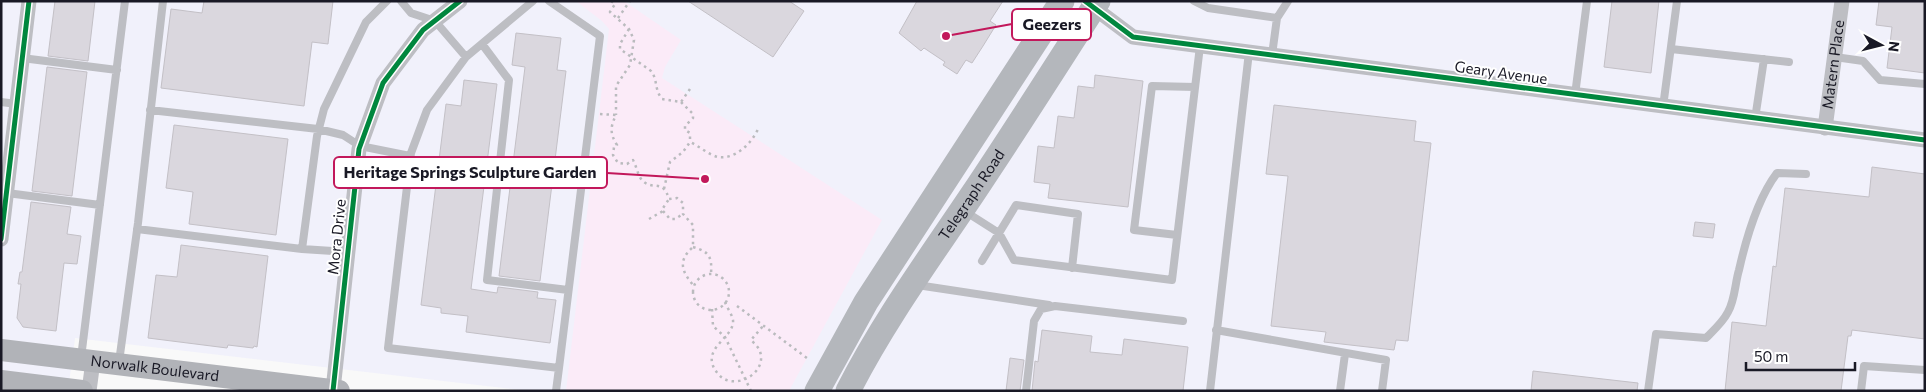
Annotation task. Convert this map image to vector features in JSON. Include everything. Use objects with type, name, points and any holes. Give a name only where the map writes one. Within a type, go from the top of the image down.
[{"type":"main road","name":"Telegraph Road","points":[[816,391],[866,302],[1062,1]]},
{"type":"main road","name":"Telegraph Road","points":[[848,391],[866,355],[962,210],[1093,3]]},
{"type":"main road","name":"Norwalk Boulevard","points":[[1,350],[335,391]]},
{"type":"main road","name":"Norwalk Boulevard","points":[[2,381],[82,391]]},
{"type":"street","points":[[1,239],[5,188],[29,1]]},
{"type":"street","name":"Mora Drive","points":[[335,391],[360,146],[384,83],[423,30],[460,1]]},
{"type":"street","name":"Matern Place","points":[[1825,128],[1842,1]]},
{"type":"street","name":"Geary Avenue","points":[[1093,3],[1133,37],[1925,140]]},
{"type":"street","points":[[87,360],[89,391]]},
{"type":"lane","points":[[87,360],[100,205],[125,1]]},
{"type":"lane","points":[[119,364],[137,229],[163,1]]},
{"type":"lane","points":[[302,249],[318,129],[324,109],[366,22],[387,1]]},
{"type":"lane","points":[[401,1],[411,13],[435,21],[466,57]]},
{"type":"lane","points":[[533,1],[466,57],[428,110],[410,156],[388,348],[559,368]]},
{"type":"lane","points":[[550,1],[600,36],[556,391]]},
{"type":"lane","points":[[1194,1],[1208,8],[1277,18]]},
{"type":"lane","points":[[1272,55],[1277,18],[1288,1]]},
{"type":"lane","points":[[1575,95],[1587,1]]},
{"type":"lane","points":[[1663,107],[1677,1]]},
{"type":"lane","points":[[482,44],[509,80],[487,280],[568,290]]},
{"type":"lane","points":[[962,210],[999,233],[1014,260],[1172,280],[1200,46]]},
{"type":"lane","points":[[1671,49],[1789,62]]},
{"type":"lane","points":[[1210,391],[1249,52]]},
{"type":"lane","points":[[1835,57],[1863,61],[1880,80],[1925,84]]},
{"type":"lane","points":[[22,58],[117,70]]},
{"type":"lane","points":[[1755,119],[1764,60]]},
{"type":"lane","points":[[1177,236],[1134,230],[1152,86],[1195,87]]},
{"type":"lane","points":[[1,102],[17,104]]},
{"type":"lane","points":[[150,110],[318,129],[343,135],[360,146],[410,156]]},
{"type":"lane","points":[[1648,391],[1656,334],[1706,338],[1721,323],[1729,310],[1750,233],[1760,204],[1771,181],[1777,173],[1806,174]]},
{"type":"lane","points":[[5,188],[100,205]]},
{"type":"lane","points":[[982,261],[1016,205],[1078,214],[1072,268]]},
{"type":"lane","points":[[137,229],[302,249],[348,252]]},
{"type":"lane","points":[[913,284],[1183,322]]},
{"type":"lane","points":[[1026,391],[1034,321],[1041,309],[1059,306]]},
{"type":"lane","points":[[1216,330],[1386,360],[1382,391]]},
{"type":"lane","points":[[1340,391],[1345,354]]},
{"type":"lane","points":[[1862,391],[1864,366],[1925,370]]},
{"type":"lane","points":[[1,387],[2,381]]},
{"type":"path","points":[[611,1],[615,4],[610,12],[629,29],[634,40],[630,65],[616,86],[616,116],[611,133],[617,145],[612,155],[620,164],[627,164],[633,160],[644,183],[656,185],[664,189],[669,199]]},
{"type":"path","points":[[618,18],[630,1]]},
{"type":"path","points":[[629,29],[620,44],[620,49],[651,71],[654,75],[656,91],[662,99],[681,102],[693,114],[693,118],[685,124],[685,130],[690,133],[690,142],[683,152],[670,162],[664,189]]},
{"type":"path","points":[[681,102],[692,86]]},
{"type":"path","points":[[599,114],[616,116]]},
{"type":"path","points":[[690,142],[718,157],[726,156],[741,151],[754,137],[758,129]]},
{"type":"path","points":[[649,219],[663,211],[669,199]]},
{"type":"path","points":[[663,211],[670,218],[675,219],[683,214],[684,208],[681,200],[669,199]]},
{"type":"path","points":[[683,214],[693,225],[693,247]]},
{"type":"path","points":[[693,247],[704,251],[710,256],[712,261],[710,274]]},
{"type":"path","points":[[693,247],[687,252],[682,267],[684,275],[694,286]]},
{"type":"path","points":[[710,274],[718,276],[727,284],[728,296],[725,302],[717,308],[706,309],[697,302],[693,291],[694,286],[701,277],[710,274]]},
{"type":"path","points":[[725,302],[733,320],[726,337],[715,347],[712,355],[713,365],[719,375],[726,380],[735,382],[746,380],[753,375],[760,365],[759,350],[751,340],[763,326]]},
{"type":"path","points":[[737,306],[807,358]]},
{"type":"path","points":[[712,309],[713,326],[726,337],[750,391]]},
{"type":"shaded area","points":[[1,1],[1925,1],[1925,391],[529,391],[75,338],[68,391],[1,391]]},
{"type":"shaded area","points":[[576,1],[624,1],[681,40],[665,67],[662,78],[882,220],[789,391],[566,391],[609,29],[602,21]]},
{"type":"building","points":[[55,1],[95,1],[88,61],[48,56]]},
{"type":"building","points":[[204,1],[333,1],[328,44],[312,42],[304,106],[161,88],[171,9],[202,13]]},
{"type":"building","points":[[688,1],[789,1],[804,11],[773,57]]},
{"type":"building","points":[[917,1],[1003,1],[990,21],[996,25],[983,46],[972,63],[966,60],[957,74],[943,65],[945,62],[924,48],[921,51],[899,33]]},
{"type":"building","points":[[1612,1],[1659,1],[1651,73],[1604,67]]},
{"type":"building","points":[[1879,1],[1925,1],[1925,73],[1887,68],[1892,27],[1876,25]]},
{"type":"building","points":[[516,33],[561,38],[557,70],[566,71],[540,281],[499,276],[525,67],[512,65]]},
{"type":"building","points":[[47,67],[87,72],[72,196],[32,191]]},
{"type":"building","points":[[1095,75],[1143,81],[1128,207],[1048,198],[1050,184],[1034,182],[1038,146],[1054,148],[1058,116],[1074,118],[1078,86],[1094,88]]},
{"type":"building","points":[[464,80],[497,84],[471,289],[497,293],[498,287],[538,292],[537,298],[556,300],[550,343],[466,332],[468,316],[441,313],[441,308],[421,305],[446,104],[461,106]]},
{"type":"building","points":[[1274,105],[1416,121],[1414,141],[1431,143],[1408,341],[1396,340],[1394,350],[1324,342],[1326,332],[1271,326],[1288,176],[1266,174]]},
{"type":"building","points":[[174,125],[288,139],[276,235],[189,224],[193,192],[166,188]]},
{"type":"building","points":[[1872,167],[1925,174],[1925,339],[1852,330],[1851,336],[1848,336],[1841,391],[1725,391],[1732,322],[1766,326],[1773,266],[1776,267],[1785,188],[1869,197]]},
{"type":"building","points":[[31,202],[71,207],[67,234],[81,236],[77,264],[64,263],[56,331],[23,327],[17,318],[21,284],[18,284],[20,272],[22,272]]},
{"type":"building","points":[[1695,222],[1715,224],[1713,238],[1693,236]]},
{"type":"building","points":[[181,245],[268,256],[257,347],[228,345],[227,348],[148,338],[156,275],[177,277]]},
{"type":"building","points":[[1042,330],[1092,336],[1090,352],[1122,355],[1124,339],[1188,347],[1183,391],[1032,391],[1035,361],[1038,362]]},
{"type":"building","points":[[1010,358],[1024,360],[1020,391],[1006,391]]},
{"type":"building","points":[[1533,371],[1638,383],[1637,391],[1531,391]]},
{"type":"cycle path","points":[[1,239],[29,1]]},
{"type":"cycle path","points":[[333,391],[359,149],[383,83],[423,30],[460,1]]},
{"type":"cycle path","points":[[1085,1],[1133,37],[1925,140]]},
{"type":"place","name":"Geezers","points":[[946,36]]},
{"type":"place","name":"Heritage Springs Sculpture Garden","points":[[705,179]]}]
